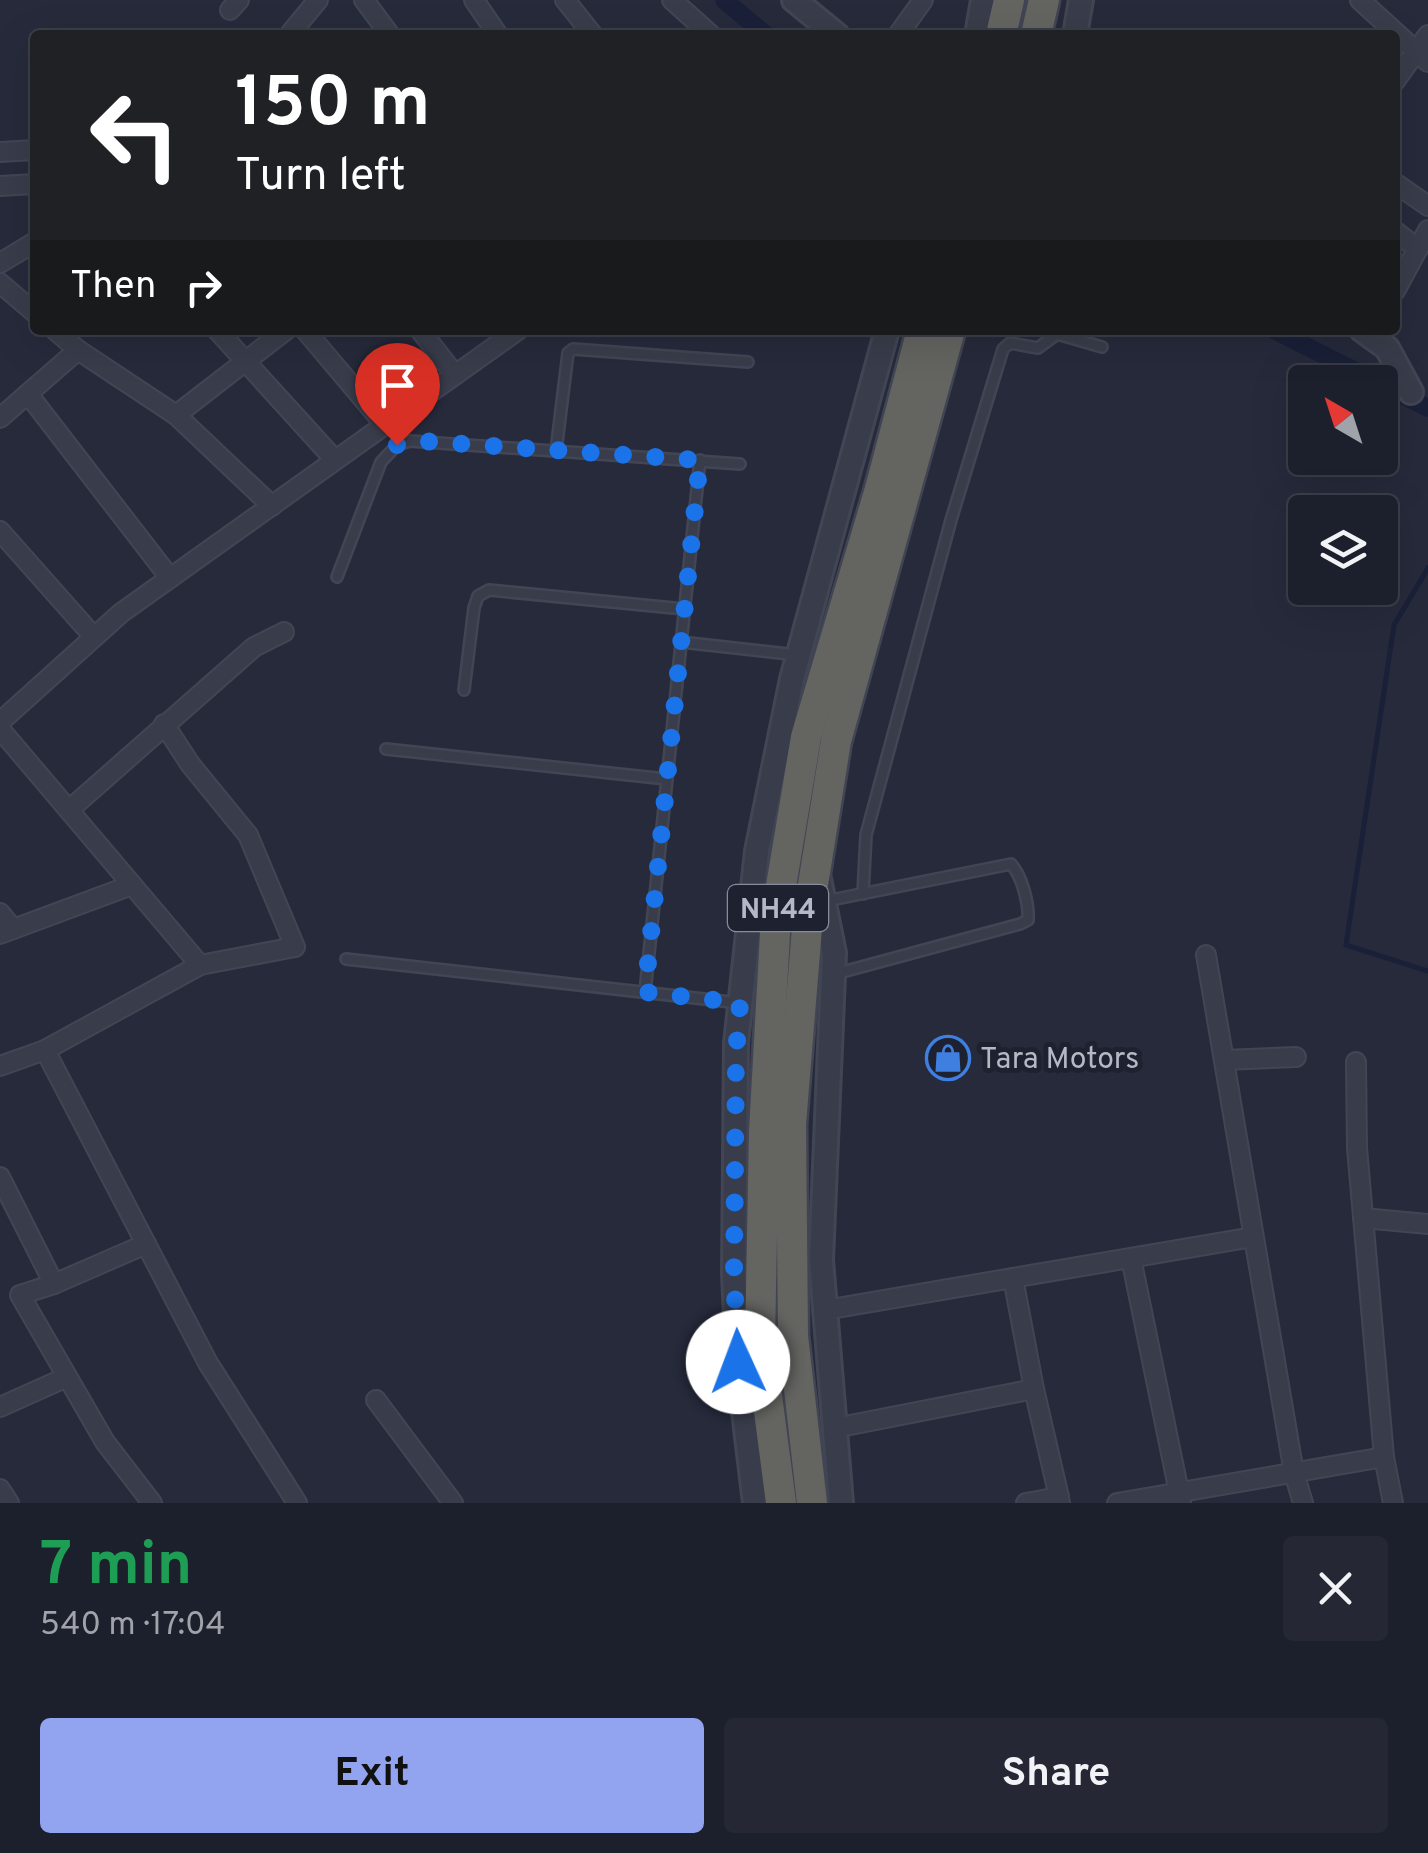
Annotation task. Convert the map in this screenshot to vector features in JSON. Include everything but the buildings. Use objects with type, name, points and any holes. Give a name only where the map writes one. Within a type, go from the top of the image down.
[{"type":"highway","points":[[1002,30],[1009,0]]},
{"type":"highway","name":"NH44","points":[[780,1503],[760,1342],[764,1131],[776,916],[806,737],[880,489],[921,335]]},
{"type":"highway","name":"NH44","points":[[812,1503],[793,1336],[792,1124],[808,916],[836,741],[949,335]]},
{"type":"street","points":[[295,30],[318,0]]},
{"type":"street","points":[[364,0],[386,30]]},
{"type":"street","points":[[474,0],[495,30]]},
{"type":"street","points":[[565,0],[589,30]]},
{"type":"street","points":[[672,0],[705,30]]},
{"type":"street","points":[[902,30],[923,0]]},
{"type":"street","points":[[978,30],[983,0]]},
{"type":"street","points":[[1076,30],[1082,0]]},
{"type":"street","points":[[1360,0],[1393,30]]},
{"type":"street","points":[[797,1],[831,30]]},
{"type":"street","points":[[1400,76],[1422,56],[1428,35]]},
{"type":"street","points":[[1400,36],[1422,56]]},
{"type":"street","points":[[0,152],[30,150]]},
{"type":"street","points":[[0,186],[30,184]]},
{"type":"street","points":[[1400,186],[1428,206]]},
{"type":"street","points":[[1400,279],[1428,230]]},
{"type":"street","points":[[1400,235],[1418,249]]},
{"type":"street","points":[[0,263],[30,245]]},
{"type":"street","points":[[0,282],[30,308]]},
{"type":"street","points":[[62,335],[176,415],[272,506]]},
{"type":"street","points":[[221,335],[336,460]]},
{"type":"street","points":[[176,415],[280,335]]},
{"type":"street","points":[[309,335],[385,425]]},
{"type":"street","points":[[424,335],[456,375]]},
{"type":"street","points":[[0,722],[94,637],[170,578],[511,335]]},
{"type":"street","points":[[755,1503],[738,1362],[734,1274],[736,1043],[740,1003],[757,851],[798,655],[885,335]]},
{"type":"street","points":[[1373,335],[1388,348],[1420,396]]},
{"type":"street","points":[[0,418],[78,350]]},
{"type":"street","points":[[28,394],[170,578]]},
{"type":"street","points":[[0,531],[94,637]]},
{"type":"street","points":[[69,810],[254,646],[284,632]]},
{"type":"street","points":[[0,1066],[45,1050],[200,965],[295,947],[248,835],[190,764],[164,724]]},
{"type":"street","points":[[0,730],[200,965]]},
{"type":"street","points":[[816,866],[834,953],[820,1260],[841,1503]]},
{"type":"street","points":[[0,914],[6,932],[132,885]]},
{"type":"street","points":[[1206,955],[1294,1474],[1303,1503]]},
{"type":"street","points":[[45,1050],[208,1362],[297,1503]]},
{"type":"street","points":[[1224,1060],[1296,1057]]},
{"type":"street","points":[[1356,1062],[1357,1148],[1384,1457],[1393,1503]]},
{"type":"street","points":[[0,1177],[54,1284]]},
{"type":"street","points":[[1363,1218],[1428,1224]]},
{"type":"street","points":[[825,1310],[1253,1237]]},
{"type":"street","points":[[0,1303],[146,1244]]},
{"type":"street","points":[[1131,1258],[1180,1498]]},
{"type":"street","points":[[1013,1278],[1060,1500],[1026,1503]]},
{"type":"street","points":[[20,1295],[104,1442],[152,1503]]},
{"type":"street","points":[[0,1407],[67,1377]]},
{"type":"street","points":[[835,1428],[1034,1389]]},
{"type":"street","points":[[376,1400],[453,1503]]},
{"type":"street","points":[[1117,1503],[1180,1498],[1384,1457]]},
{"type":"street","points":[[0,1488],[9,1503]]},
{"type":"lane","points":[[862,894],[866,835],[951,520],[1003,349],[1010,343],[1038,348],[1056,335]]},
{"type":"lane","points":[[1060,335],[1102,347]]},
{"type":"lane","points":[[556,451],[568,353],[573,348],[748,362]]},
{"type":"lane","points":[[337,577],[381,462],[397,445],[421,441],[740,464]]},
{"type":"lane","points":[[645,992],[700,460]]},
{"type":"lane","points":[[464,690],[474,608],[478,596],[488,590],[684,610]]},
{"type":"lane","points":[[681,642],[798,655]]},
{"type":"lane","points":[[386,750],[666,779]]},
{"type":"lane","points":[[824,902],[1011,864],[1018,871],[1029,912],[1028,920],[1020,924],[833,974]]},
{"type":"lane","points":[[346,959],[740,1003]]},
{"type":"waterway","points":[[724,0],[760,30]]},
{"type":"waterway","points":[[1284,335],[1343,365]]},
{"type":"waterway","points":[[1398,393],[1428,408]]},
{"type":"waterway","points":[[1428,568],[1394,625],[1346,945],[1428,971]]},
{"type":"place","name":"Tara Motors","points":[[948,1058]]},
{"type":"route","points":[[397,445],[421,441],[700,460],[645,992],[740,1003],[736,1043],[734,1274],[738,1362]]}]
